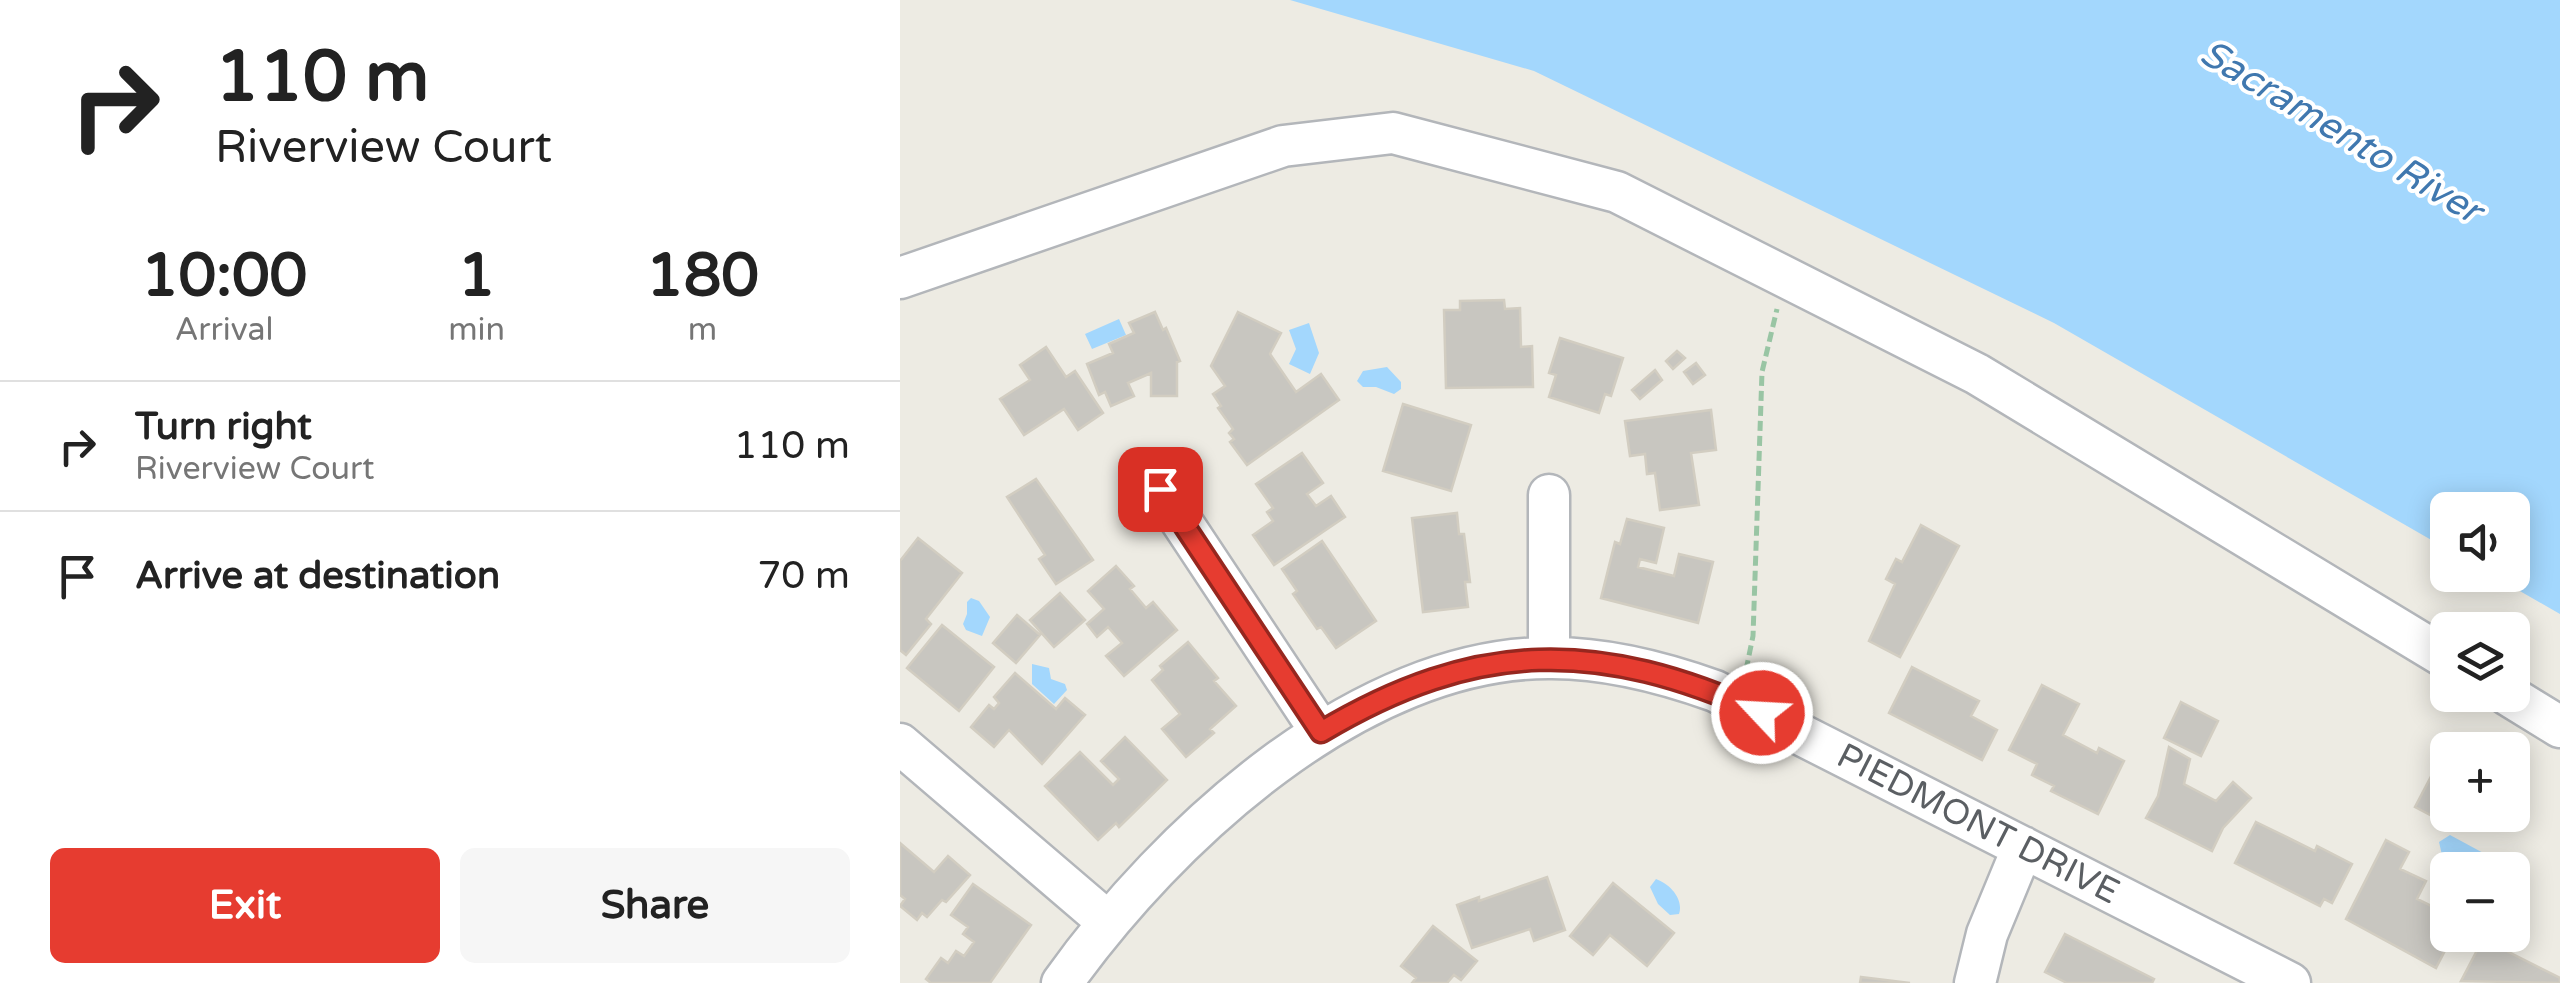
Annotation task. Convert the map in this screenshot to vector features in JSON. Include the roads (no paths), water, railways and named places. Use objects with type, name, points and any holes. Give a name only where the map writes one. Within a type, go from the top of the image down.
[{"type":"street","points":[[900,278],[1282,146],[1393,133],[1617,192],[1977,374],[2430,648]]},
{"type":"street","points":[[1160,489],[1321,732]]},
{"type":"street","points":[[1549,495],[1550,658]]},
{"type":"street","name":"PIEDMONT DRIVE","points":[[1062,983],[1108,922],[1214,816],[1272,766],[1321,732],[1376,701],[1440,676],[1469,668],[1550,658],[1636,667],[1715,691],[2290,983]]},
{"type":"street","points":[[2530,709],[2560,727]]},
{"type":"street","points":[[900,744],[1108,922]]},
{"type":"street","points":[[1975,983],[1987,934],[2022,848]]},
{"type":"water","name":"Sacramento River","points":[[1290,0],[2560,0],[2560,614],[2522,592],[2530,592],[2530,492],[2430,492],[2430,539],[2054,323],[1534,71]]},
{"type":"water","points":[[1119,319],[1126,335],[1092,349],[1085,334]]},
{"type":"water","points":[[1309,323],[1319,353],[1310,374],[1289,364],[1296,349],[1289,330]]},
{"type":"water","points":[[1387,367],[1401,382],[1401,389],[1394,394],[1363,387],[1357,381],[1363,371]]},
{"type":"water","points":[[971,598],[979,601],[990,617],[982,636],[966,630],[963,624]]},
{"type":"water","points":[[1032,664],[1049,668],[1051,679],[1065,684],[1067,690],[1054,704],[1032,684]]},
{"type":"water","points":[[2450,835],[2481,852],[2441,852],[2439,842]]},
{"type":"water","points":[[1656,879],[1675,893],[1679,914],[1670,915],[1658,904],[1650,887]]}]
